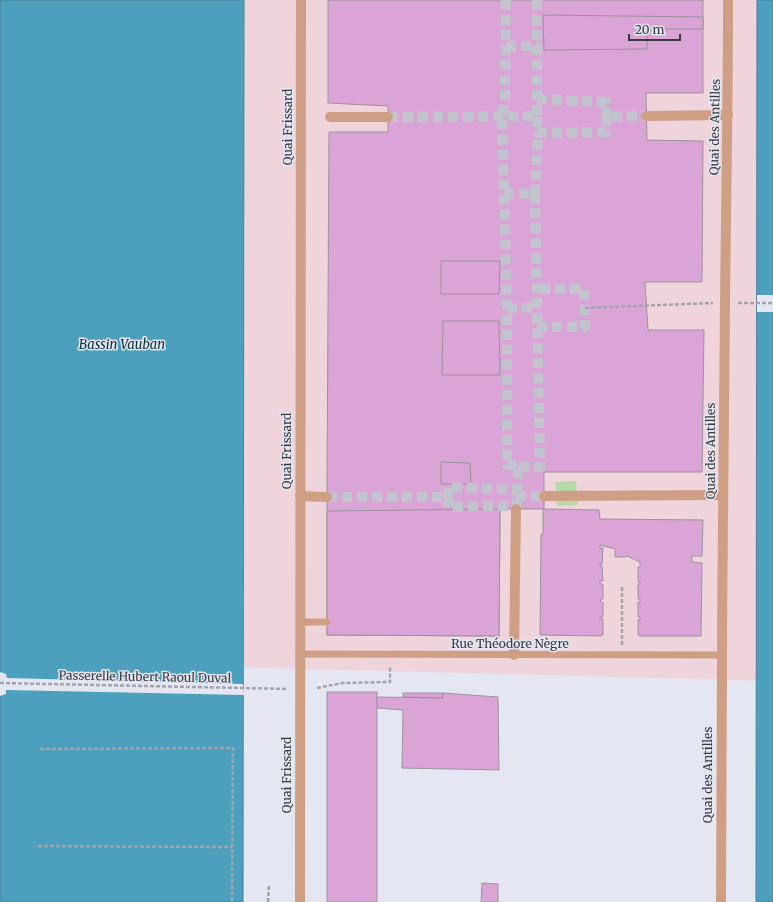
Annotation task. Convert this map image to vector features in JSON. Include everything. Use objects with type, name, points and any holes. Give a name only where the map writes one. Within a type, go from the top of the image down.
[{"type":"street","name":"Quai Frissard","points":[[300,902],[301,0]]},
{"type":"street","name":"Quai des Antilles","points":[[721,902],[721,655],[728,115],[728,0]]},
{"type":"street","points":[[646,116],[728,115]]},
{"type":"street","points":[[330,117],[388,117]]},
{"type":"street","points":[[544,496],[723,495]]},
{"type":"street","points":[[300,496],[327,497]]},
{"type":"street","points":[[514,655],[516,509]]},
{"type":"lane","points":[[301,622],[327,622]]},
{"type":"lane","name":"Rue Théodore Nègre","points":[[300,654],[721,655]]},
{"type":"path","points":[[585,308],[725,302],[773,304]]},
{"type":"path","points":[[622,587],[622,655]]},
{"type":"path","points":[[317,688],[342,683],[390,682],[390,654]]},
{"type":"path","name":"Passerelle Hubert Raoul Duval","points":[[0,683],[290,688]]},
{"type":"path","points":[[40,749],[233,748],[232,902]]},
{"type":"path","points":[[38,846],[232,847]]},
{"type":"path","points":[[268,902],[269,885]]},
{"type":"shaded area","points":[[198,0],[773,0],[773,681],[222,667]]},
{"type":"green space","points":[[576,481],[578,505],[557,506],[555,482]]},
{"type":"water","name":"Bassin Vauban","points":[[0,0],[244,0],[243,902],[0,902]]},
{"type":"water","points":[[757,0],[773,0],[773,902],[756,902]]},
{"type":"pier","points":[[757,295],[773,295],[773,312],[757,312]]},
{"type":"pier","points":[[0,672],[6,674],[7,678],[243,684],[244,695],[6,690],[6,694],[0,696]]},
{"type":"building","points":[[328,0],[703,0],[703,93],[646,93],[647,140],[703,141],[702,282],[645,282],[648,330],[704,330],[702,472],[544,472],[544,509],[500,509],[499,636],[327,635],[329,132],[388,132],[388,106],[328,103]]},
{"type":"building","points":[[543,15],[703,17],[703,29],[647,29],[647,49],[544,50]]},
{"type":"building","points":[[441,261],[500,261],[499,294],[441,294]]},
{"type":"building","points":[[443,321],[499,321],[500,375],[442,375]]},
{"type":"building","points":[[441,462],[470,463],[471,484],[441,484]]},
{"type":"building","points":[[500,509],[499,636],[327,635],[327,511]]},
{"type":"building","points":[[543,509],[599,510],[600,519],[703,520],[702,556],[692,556],[692,562],[702,563],[701,636],[638,635],[638,620],[640,620],[640,617],[638,617],[638,602],[640,602],[640,599],[638,599],[638,584],[640,584],[640,582],[638,582],[638,567],[640,567],[640,562],[627,556],[615,557],[615,549],[600,545],[600,548],[603,548],[602,564],[600,564],[600,566],[602,566],[603,581],[600,581],[600,584],[603,584],[603,599],[600,599],[601,602],[603,602],[603,617],[600,617],[600,619],[603,619],[603,635],[540,635],[541,534],[543,534]]},
{"type":"building","points":[[327,692],[377,692],[377,902],[327,902]]},
{"type":"building","points":[[403,693],[443,693],[443,698],[403,697]]},
{"type":"building","points":[[443,693],[498,697],[499,770],[402,768],[403,710],[377,708],[377,697],[443,698]]},
{"type":"building","points":[[482,883],[498,884],[498,902],[481,902]]},
{"type":"tunnel","points":[[506,0],[505,99],[502,116],[507,309],[507,465],[519,466],[516,509]]},
{"type":"tunnel","points":[[537,0],[537,46]]},
{"type":"tunnel","points":[[506,46],[537,46],[537,116]]},
{"type":"tunnel","points":[[537,99],[606,102],[606,117]]},
{"type":"tunnel","points":[[388,117],[537,116],[538,133],[606,132],[606,117],[646,116]]},
{"type":"tunnel","points":[[504,193],[535,194],[538,133]]},
{"type":"tunnel","points":[[519,466],[540,467],[535,194]]},
{"type":"tunnel","points":[[537,289],[584,289],[585,327],[537,327]]},
{"type":"tunnel","points":[[507,309],[537,307]]},
{"type":"tunnel","points":[[327,497],[448,497],[448,487],[517,490]]},
{"type":"tunnel","points":[[516,496],[544,496]]},
{"type":"tunnel","points":[[448,497],[448,507],[516,506]]}]
